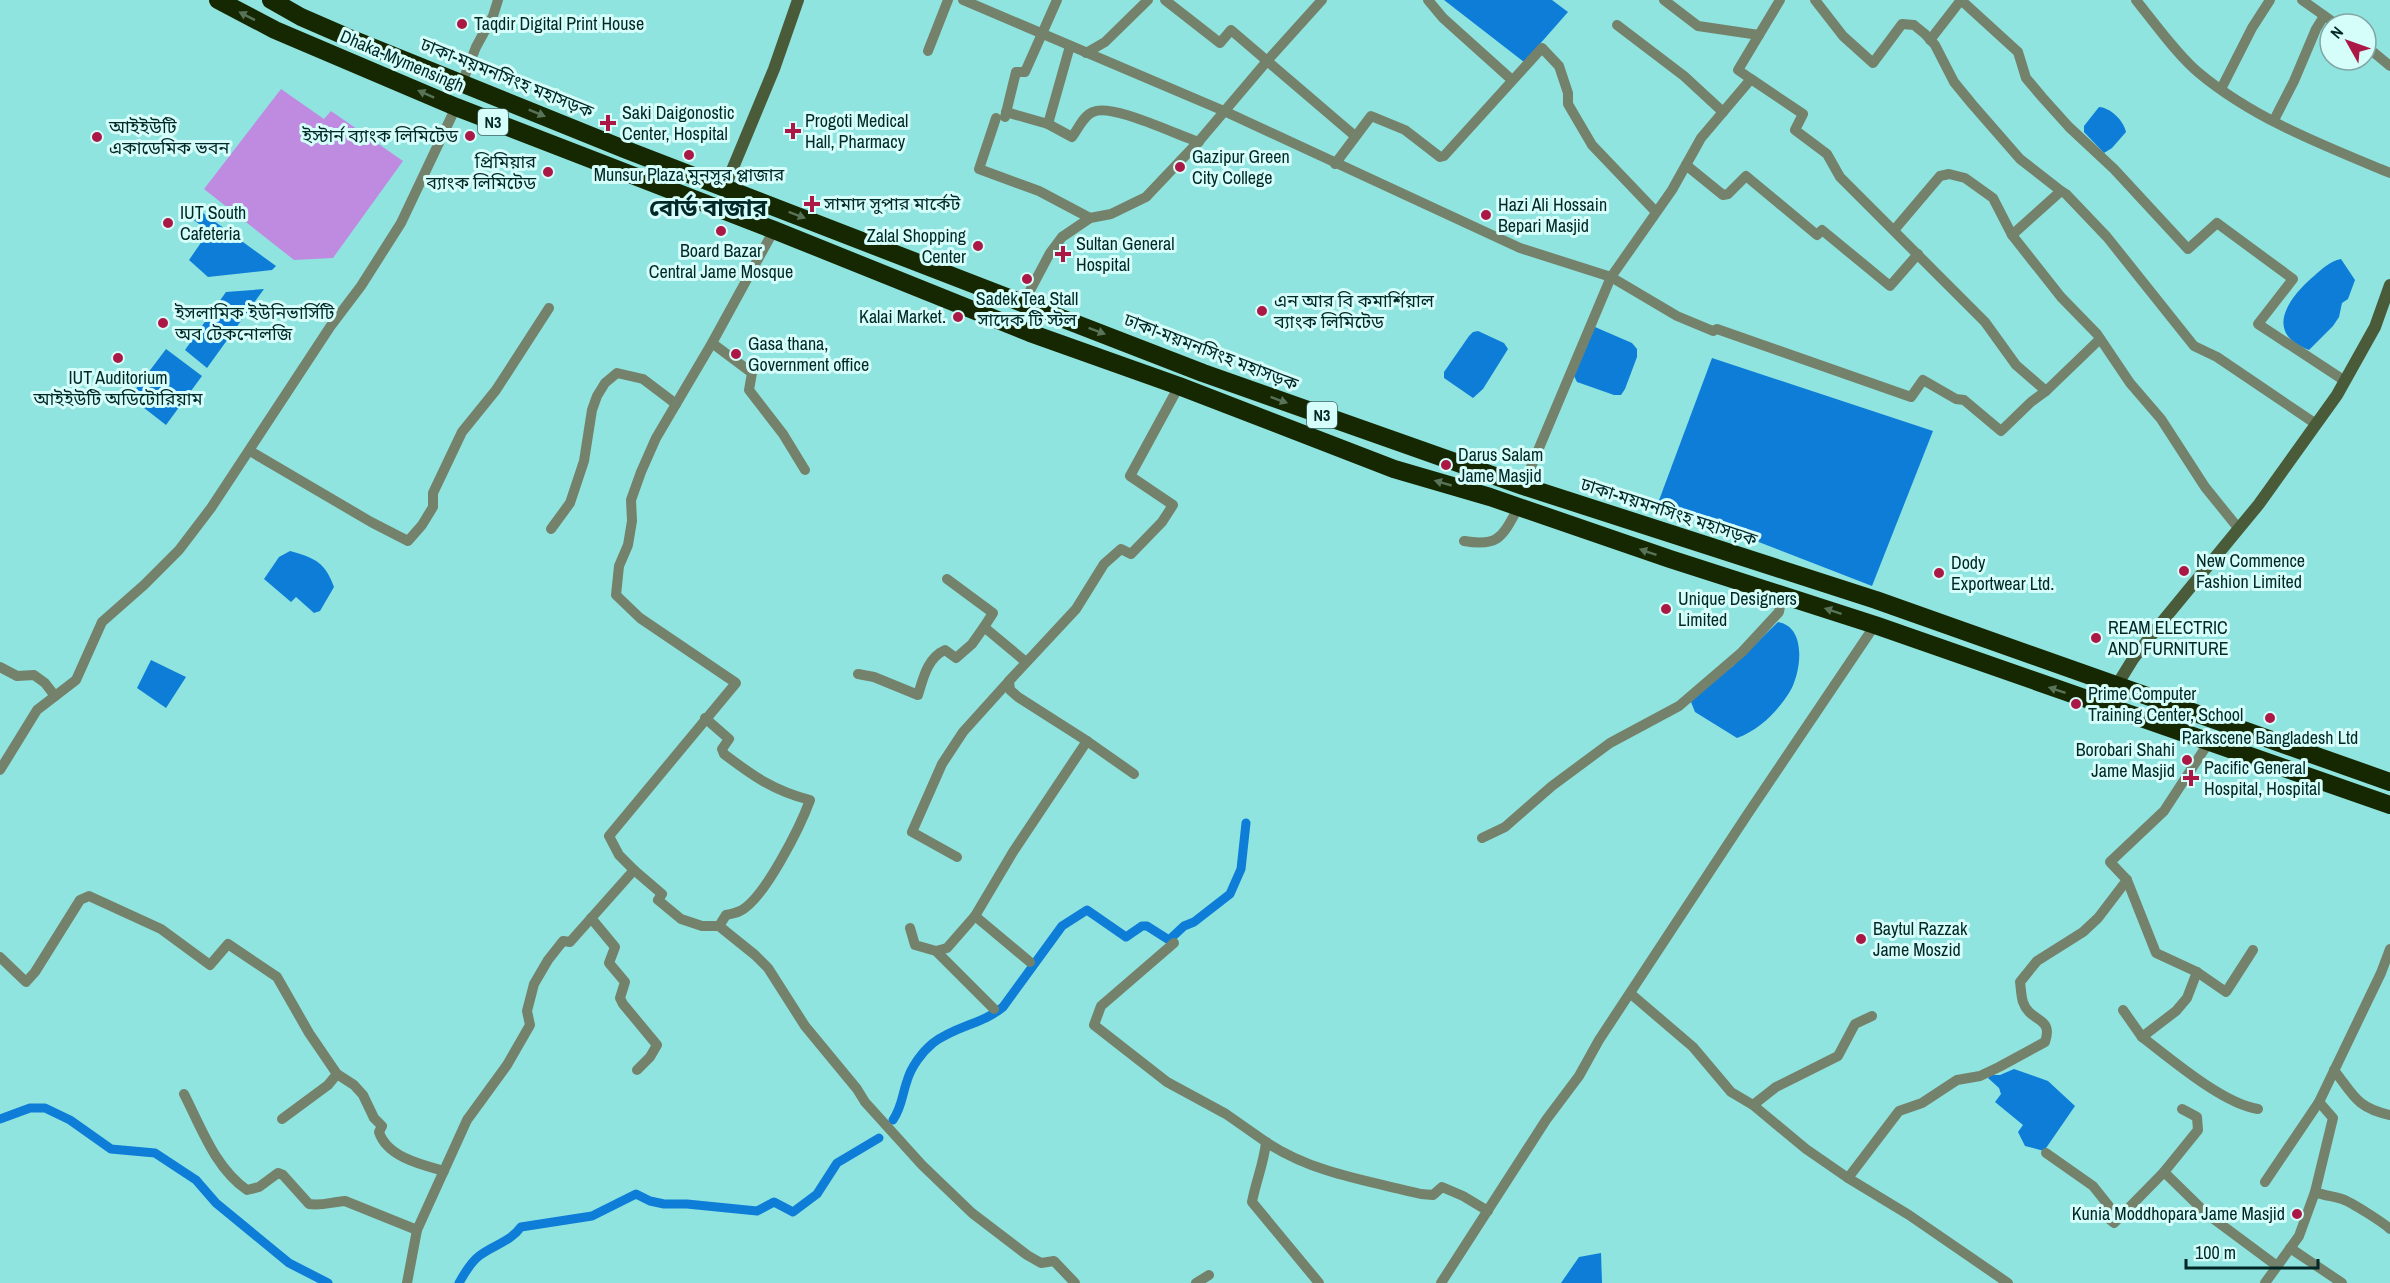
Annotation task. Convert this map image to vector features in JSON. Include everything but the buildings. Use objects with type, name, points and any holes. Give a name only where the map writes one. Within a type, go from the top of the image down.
[{"type":"highway","name":"Dhaka-Mymensingh","points":[[218,0],[275,30],[456,107],[774,230]]},
{"type":"highway","name":"ঢাকা-ময়মনসিংহ মহাসড়ক","points":[[271,0],[347,37],[1203,373],[1523,486],[1876,600],[2390,782]]},
{"type":"highway","name":"N3","points":[[774,230],[1030,333],[1179,386],[1394,469],[1875,625],[2390,805]]},
{"type":"street","points":[[462,83],[498,0]]},
{"type":"street","points":[[725,187],[774,69],[798,0]]},
{"type":"street","points":[[928,51],[948,0]]},
{"type":"street","points":[[963,0],[1224,111],[1520,248],[1611,277],[1677,316],[1713,331],[1717,329],[1911,396],[1923,380],[1956,399],[1964,400],[2001,431],[2100,339]]},
{"type":"street","points":[[1057,0],[1025,72],[1016,72],[1002,116],[978,168],[980,171],[1039,191],[1090,218]]},
{"type":"street","points":[[1086,53],[1105,42],[1148,0]]},
{"type":"street","points":[[1165,0],[1220,43],[1231,30],[1355,136]]},
{"type":"street","points":[[1024,302],[1050,253],[1062,237],[1090,218],[1111,214],[1146,197],[1199,142],[1322,0]]},
{"type":"street","points":[[1428,0],[1443,18],[1512,80]]},
{"type":"street","points":[[1664,0],[1698,26],[1759,35]]},
{"type":"street","points":[[1780,0],[1738,70],[1803,114],[1795,130],[1827,154],[1840,177],[1985,322],[2016,364],[2046,391]]},
{"type":"street","points":[[1815,0],[1843,36],[1873,63],[1902,24],[1914,25],[1930,39],[1954,82],[1972,104],[2020,159],[2066,194],[2107,237],[2194,346],[2217,357],[2316,424]]},
{"type":"street","points":[[1930,39],[1961,0],[2018,52],[2026,78],[2042,97],[2069,127],[2114,169],[2188,249],[2217,223],[2293,279],[2258,324],[2345,381]]},
{"type":"street","points":[[2221,88],[2252,27],[2270,0]]},
{"type":"street","points":[[2302,0],[2318,12]]},
{"type":"street","points":[[2141,2],[2198,72],[2221,88],[2274,120],[2315,141],[2390,173]]},
{"type":"street","points":[[1617,24],[1684,76],[1723,112]]},
{"type":"street","points":[[2274,120],[2318,25]]},
{"type":"street","points":[[1048,124],[1070,46]]},
{"type":"street","points":[[1335,164],[1371,116],[1405,130],[1440,157],[1444,156],[1542,48],[1559,66],[1568,93],[1568,104],[1592,145],[1656,212]]},
{"type":"street","points":[[2378,56],[2390,66]]},
{"type":"street","points":[[1523,486],[1611,277],[1656,212],[1701,138],[1751,79]]},
{"type":"street","points":[[0,770],[37,710],[76,680],[102,622],[179,550],[250,451],[401,223],[456,107]]},
{"type":"street","points":[[1002,116],[1048,124],[1072,137],[1089,114],[1104,110],[1139,119],[1199,142]]},
{"type":"street","points":[[1686,165],[1723,195],[1728,194],[1746,176],[1817,236],[1822,231],[1890,286],[1918,254]]},
{"type":"street","points":[[1895,230],[1940,176],[1949,174],[1965,178],[1993,198],[2012,235],[2061,297],[2100,339],[2130,383],[2161,419],[2205,487],[2239,530]]},
{"type":"street","points":[[2012,235],[2061,191]]},
{"type":"street","points":[[774,230],[712,344],[656,438],[631,500],[632,521],[628,545],[619,566],[616,595],[640,618],[736,683],[609,836],[619,855],[662,894],[658,900],[681,919],[702,926],[719,926],[768,968],[805,1026],[865,1102],[922,1165],[972,1213],[1027,1255],[1041,1263],[1054,1261],[1075,1283]]},
{"type":"street","points":[[2117,685],[2133,659],[2239,530],[2316,424],[2345,381],[2375,327],[2390,285]]},
{"type":"street","points":[[250,451],[371,522],[408,541],[422,525],[433,507],[433,493],[462,432],[484,406],[549,308]]},
{"type":"street","points":[[712,344],[752,373],[749,390],[783,434],[805,470]]},
{"type":"street","points":[[551,529],[570,503],[585,461],[592,410],[605,383],[617,373],[643,379],[676,404]]},
{"type":"street","points":[[957,857],[912,832],[942,764],[963,732],[1076,609],[1104,564],[1121,549],[1131,554],[1162,522],[1173,505],[1130,476],[1179,386]]},
{"type":"street","points":[[1464,541],[1485,545],[1495,540],[1505,531],[1518,508]]},
{"type":"street","points":[[858,674],[874,677],[918,695],[924,671],[940,652],[945,650],[956,658],[972,644],[993,614],[947,579]]},
{"type":"street","points":[[1482,838],[1505,827],[1552,786],[1610,743],[1678,706],[1749,644],[1779,612],[1782,595]]},
{"type":"street","points":[[1441,1283],[1546,1120],[1579,1076],[1599,1040],[1747,815],[1875,625]]},
{"type":"street","points":[[984,627],[1026,662]]},
{"type":"street","points":[[0,667],[17,676],[34,675],[45,683],[55,696]]},
{"type":"street","points":[[1009,681],[1010,690],[1018,697],[1134,774]]},
{"type":"street","points":[[705,718],[729,740],[722,748],[724,754],[748,773],[788,794],[810,800],[791,842],[758,897],[741,911],[726,915],[719,926]]},
{"type":"street","points":[[936,951],[947,948],[975,916],[1013,852],[1087,741]]},
{"type":"street","points":[[2209,742],[2164,811],[2110,862],[2127,880],[2156,953],[2198,972],[2226,992],[2253,950]]},
{"type":"street","points":[[407,1283],[417,1230],[467,1120],[507,1065],[530,1025],[527,1011],[534,984],[548,960],[563,941],[570,942],[634,870]]},
{"type":"street","points":[[1848,1178],[1899,1111],[1922,1103],[1957,1080],[1980,1076],[1999,1067],[2044,1042],[2048,1029],[2046,1024],[2032,1016],[2023,1003],[2020,982],[2037,961],[2083,932],[2098,918],[2127,880]]},
{"type":"street","points":[[0,957],[26,982],[35,972],[80,900],[89,896],[161,929],[210,965],[228,944],[277,977],[309,1033],[337,1074],[354,1084],[363,1095],[374,1118],[382,1126],[379,1132],[381,1138],[403,1157],[444,1171]]},
{"type":"street","points":[[975,916],[1030,962]]},
{"type":"street","points":[[591,918],[615,947],[609,963],[625,982],[620,998],[623,1004],[657,1045],[650,1057],[637,1070]]},
{"type":"street","points":[[910,928],[915,945],[936,951],[994,1009]]},
{"type":"street","points":[[1174,943],[1101,1006],[1094,1025],[1167,1082],[1226,1114],[1286,1155],[1340,1174],[1421,1194],[1434,1195],[1442,1187],[1488,1211]]},
{"type":"street","points":[[2265,1182],[2319,1102],[2381,973],[2390,949]]},
{"type":"street","points":[[2142,1037],[2182,1004],[2198,972]]},
{"type":"street","points":[[1631,994],[1693,1047],[1731,1092],[1754,1105],[1806,1149],[1848,1178],[1909,1215],[2008,1283]]},
{"type":"street","points":[[2123,1010],[2142,1037],[2218,1091],[2240,1104],[2258,1110]]},
{"type":"street","points":[[1754,1105],[1776,1088],[1838,1056],[1855,1024],[1872,1016]]},
{"type":"street","points":[[2334,1070],[2358,1102],[2372,1111],[2390,1115]]},
{"type":"street","points":[[282,1119],[328,1085],[337,1074]]},
{"type":"street","points":[[184,1094],[224,1169],[233,1180],[247,1190],[259,1187],[278,1173],[283,1175],[309,1204],[323,1206],[332,1202],[345,1201],[417,1230]]},
{"type":"street","points":[[2265,1283],[2299,1236],[2315,1192],[2333,1118],[2319,1102]]},
{"type":"street","points":[[2046,1154],[2094,1186],[2109,1206],[2103,1214],[2114,1223],[2164,1172],[2199,1130],[2197,1118],[2182,1109]]},
{"type":"street","points":[[1266,1142],[1264,1161],[1257,1178],[1252,1202],[1319,1283]]},
{"type":"street","points":[[2164,1172],[2207,1214],[2277,1266]]},
{"type":"street","points":[[2315,1192],[2330,1198],[2343,1199],[2358,1209],[2364,1210],[2375,1220],[2383,1222],[2390,1229]]},
{"type":"street","points":[[2290,1248],[2342,1283]]},
{"type":"street","points":[[1196,1283],[1209,1275]]},
{"type":"shaded area","points":[[281,89],[324,119],[331,111],[403,161],[333,258],[294,260],[204,189]]},
{"type":"water","points":[[1444,0],[1552,0],[1568,12],[1524,62]]},
{"type":"water","points":[[2099,107],[2116,115],[2126,132],[2112,148],[2104,153],[2084,132],[2084,126]]},
{"type":"water","points":[[192,205],[276,266],[272,270],[208,277],[189,260],[209,231],[185,214]]},
{"type":"water","points":[[2341,259],[2355,280],[2348,299],[2342,303],[2339,317],[2309,350],[2295,343],[2287,334],[2284,315],[2304,285],[2326,266]]},
{"type":"water","points":[[264,289],[207,368],[185,350],[226,292]]},
{"type":"water","points":[[1595,327],[1632,343],[1637,349],[1637,357],[1621,395],[1614,395],[1577,382],[1574,376]]},
{"type":"water","points":[[1478,331],[1504,343],[1508,349],[1483,389],[1473,398],[1444,378],[1444,372],[1469,336]]},
{"type":"water","points":[[166,349],[202,376],[166,425],[130,397]]},
{"type":"water","points":[[1712,358],[1933,431],[1872,586],[1658,503]]},
{"type":"water","points":[[290,551],[318,562],[331,579],[334,587],[320,611],[314,613],[296,597],[291,602],[264,579],[279,557]]},
{"type":"water","points":[[1778,622],[1788,626],[1798,642],[1797,675],[1789,693],[1773,714],[1753,730],[1737,738],[1695,712],[1691,702],[1707,684],[1732,667]]},
{"type":"water","points":[[151,660],[186,677],[166,708],[137,688]]},
{"type":"water","points":[[2014,1069],[2048,1081],[2075,1106],[2044,1151],[2025,1146],[2018,1132],[2023,1125],[1995,1102],[2001,1094],[1999,1088],[1988,1078],[1991,1075],[2000,1075]]},
{"type":"water","points":[[1601,1253],[1602,1283],[1561,1283],[1579,1257]]},
{"type":"waterway","points":[[893,1120],[900,1106],[911,1070],[917,1060],[942,1037],[987,1017],[1003,1007],[1062,926],[1087,910],[1126,937],[1142,926],[1147,926],[1169,940],[1184,926],[1194,922],[1230,894],[1241,869],[1246,823]]},
{"type":"waterway","points":[[0,1119],[30,1108],[45,1108],[70,1120],[111,1149],[155,1153],[196,1180],[216,1203],[289,1263],[328,1283]]},
{"type":"waterway","points":[[459,1283],[476,1259],[507,1240],[521,1227],[592,1216],[636,1194],[650,1201],[664,1204],[757,1211],[774,1202],[793,1212],[817,1194],[837,1163],[879,1138]]},
{"type":"place","name":"Taqdir Digital Print House","points":[[462,24]]},
{"type":"place","name":"Saki Daigonostic Center, Hospital","points":[[608,123]]},
{"type":"place","name":"Progoti Medical Hall, Pharmacy","points":[[793,131]]},
{"type":"place","name":"ইস্টার্ন ব্যাংক লিমিটেড","points":[[470,136]]},
{"type":"place","name":"আইইউটি একাডেমিক ভবন","points":[[97,137]]},
{"type":"place","name":"Munsur Plaza মুনসুর প্লাজার","points":[[689,155]]},
{"type":"place","name":"Gazipur Green City College","points":[[1180,167]]},
{"type":"place","name":"প্রিমিয়ার ব্যাংক লিমিটেড","points":[[548,172]]},
{"type":"place","name":"সামাদ সুপার মার্কেট","points":[[812,204]]},
{"type":"place","name":"Hazi Ali Hossain Bepari Masjid","points":[[1486,215]]},
{"type":"place","name":"IUT South Cafeteria","points":[[168,223]]},
{"type":"place","name":"Board Bazar Central Jame Mosque","points":[[721,231]]},
{"type":"place","name":"Zalal Shopping Center","points":[[978,246]]},
{"type":"place","name":"Sultan General Hospital","points":[[1063,254]]},
{"type":"place","name":"Sadek Tea Stall সাদেক টি স্টল","points":[[1027,279]]},
{"type":"place","name":"এন আর বি কমার্শিয়াল ব্যাংক লিমিটেড","points":[[1262,311]]},
{"type":"place","name":"Kalai Market.","points":[[958,317]]},
{"type":"place","name":"ইসলামিক ইউনিভার্সিটি অব টেকনোলজি","points":[[163,323]]},
{"type":"place","name":"Gasa thana, Government office","points":[[736,354]]},
{"type":"place","name":"IUT Auditorium আইইউটি অডিটোরিয়াম","points":[[118,358]]},
{"type":"place","name":"Darus Salam Jame Masjid","points":[[1446,465]]},
{"type":"place","name":"New Commence Fashion Limited","points":[[2184,571]]},
{"type":"place","name":"Dody Exportwear Ltd.","points":[[1939,573]]},
{"type":"place","name":"Unique Designers Limited","points":[[1666,609]]},
{"type":"place","name":"REAM ELECTRIC AND FURNITURE","points":[[2096,638]]},
{"type":"place","name":"Prime Computer Training Center, School","points":[[2076,704]]},
{"type":"place","name":"Parkscene Bangladesh Ltd","points":[[2270,718]]},
{"type":"place","name":"Borobari Shahi Jame Masjid","points":[[2187,760]]},
{"type":"place","name":"Pacific General Hospital, Hospital","points":[[2191,778]]},
{"type":"place","name":"Baytul Razzak Jame Moszid","points":[[1861,939]]},
{"type":"place","name":"Kunia Moddhopara Jame Masjid","points":[[2297,1214]]},
{"type":"district","name":"বোর্ড বাজার","points":[[708,208]]}]
